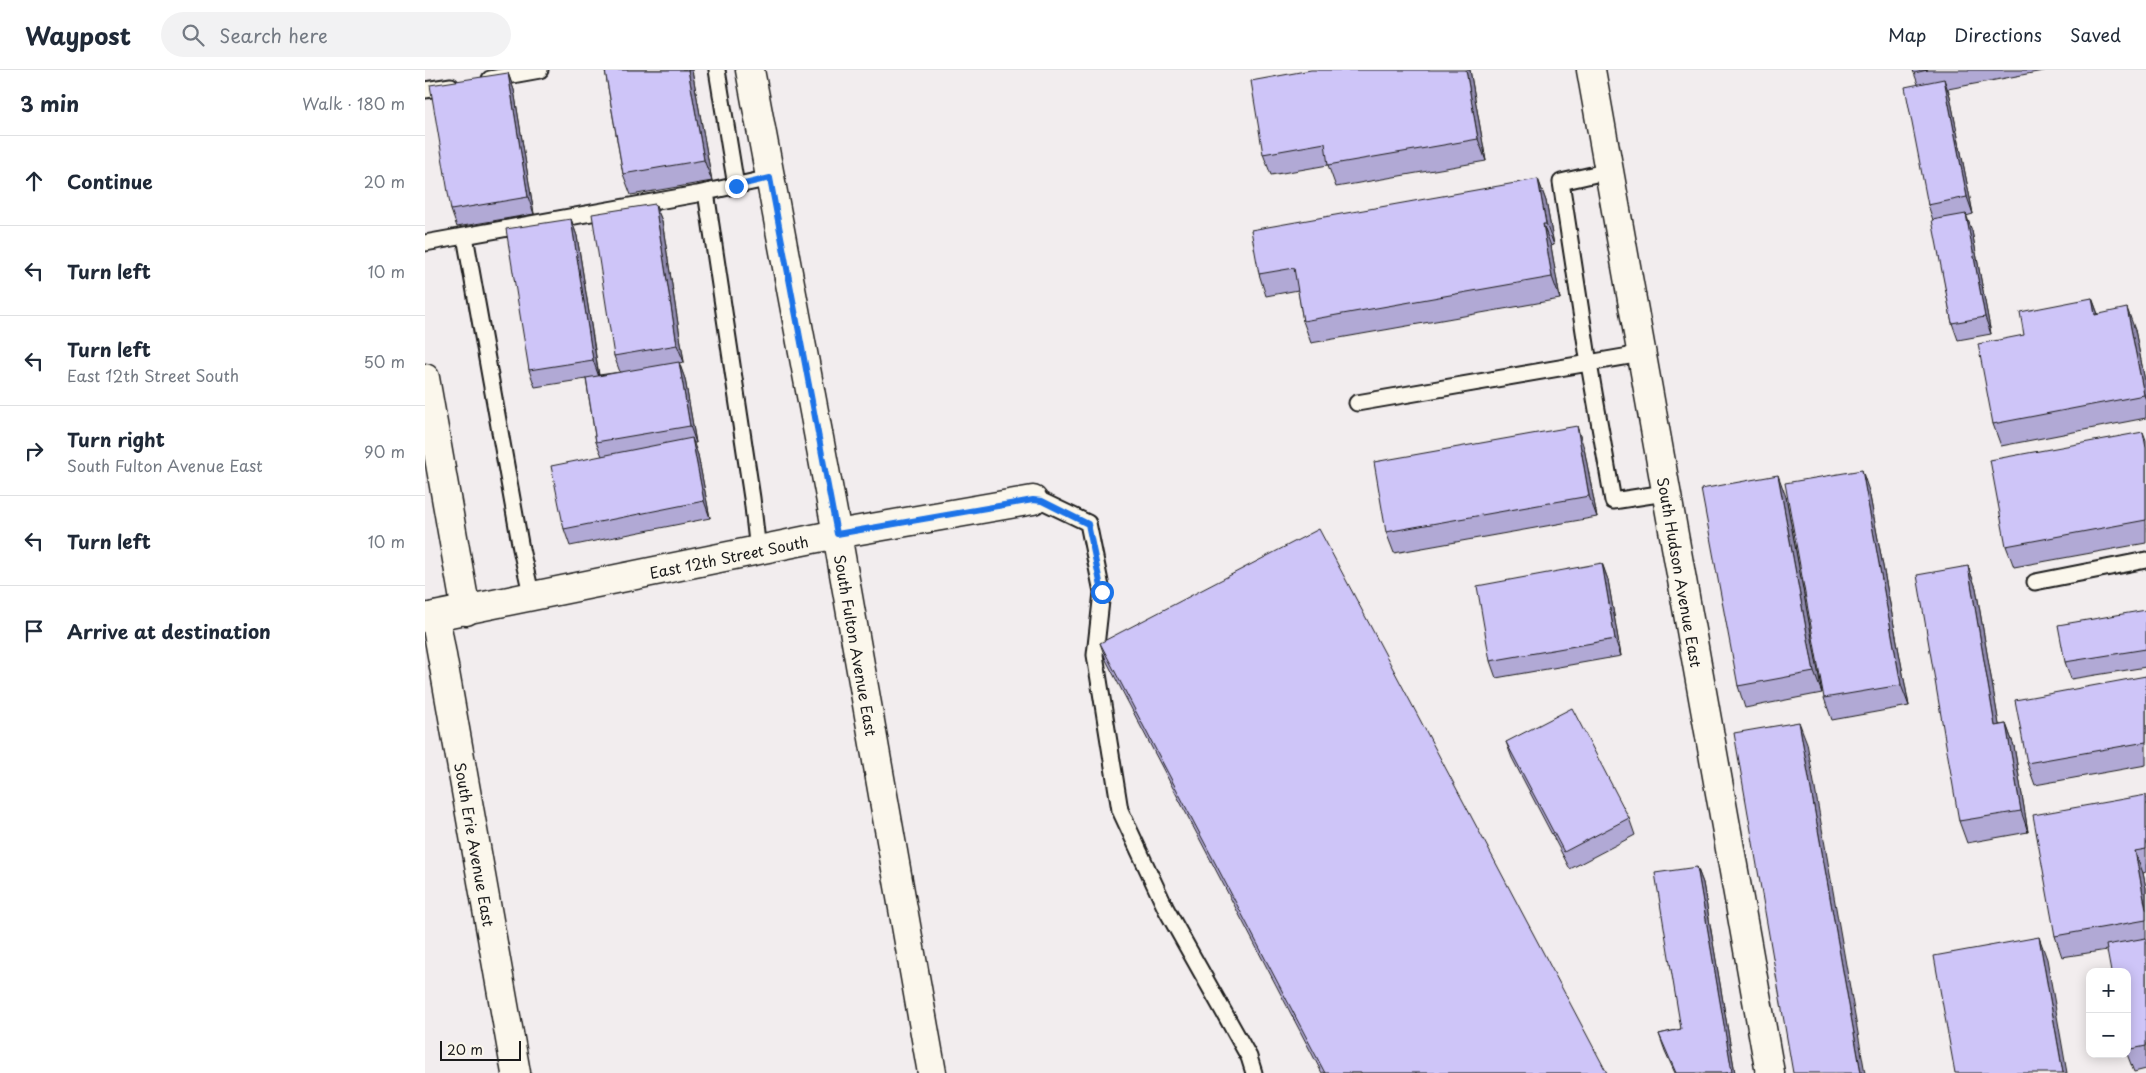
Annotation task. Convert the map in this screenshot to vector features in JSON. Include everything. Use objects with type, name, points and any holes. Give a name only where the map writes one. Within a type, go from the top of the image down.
[{"type":"street","name":"South Fulton Avenue East","points":[[750,70],[837,534],[932,1073]]},
{"type":"street","name":"South Hudson Avenue East","points":[[1591,70],[1770,1073]]},
{"type":"street","points":[[425,378],[466,611]]},
{"type":"street","name":"East 12th Street South","points":[[430,617],[531,598],[837,534],[1033,500]]},
{"type":"street","name":"South Erie Avenue East","points":[[430,617],[516,1073]]},
{"type":"lane","points":[[425,90],[540,70]]},
{"type":"lane","points":[[717,70],[736,186]]},
{"type":"lane","points":[[1609,171],[1561,182],[1589,364],[1613,501],[1665,493]]},
{"type":"lane","points":[[425,243],[706,192],[770,178]]},
{"type":"lane","points":[[706,192],[753,498],[758,551]]},
{"type":"lane","points":[[465,236],[531,598]]},
{"type":"lane","points":[[1357,403],[1641,354]]},
{"type":"lane","points":[[1033,500],[1042,501],[1088,524],[1102,592],[1095,655],[1120,810],[1166,909],[1249,1057],[1254,1073]]},
{"type":"lane","points":[[2035,582],[2146,560]]},
{"type":"building","points":[[605,70],[688,70],[704,160],[623,174]]},
{"type":"building","points":[[1311,70],[1466,70],[1478,139],[1328,165],[1325,143],[1263,154],[1251,81]]},
{"type":"building","points":[[1913,70],[1928,70],[1914,73]]},
{"type":"building","points":[[508,73],[528,197],[451,210],[430,85]]},
{"type":"building","points":[[1944,79],[1967,197],[1928,205],[1905,87]]},
{"type":"building","points":[[1538,179],[1546,224],[1543,224],[1552,277],[1303,321],[1294,268],[1259,274],[1251,230]]},
{"type":"building","points":[[655,204],[677,345],[614,356],[592,214]]},
{"type":"building","points":[[1966,214],[1985,317],[1952,323],[1932,220]]},
{"type":"building","points":[[571,219],[593,360],[529,370],[506,229]]},
{"type":"building","points":[[2092,298],[2095,315],[2127,308],[2144,395],[1993,424],[1978,344],[2024,335],[2020,312]]},
{"type":"building","points":[[679,362],[690,426],[596,442],[586,378]]},
{"type":"building","points":[[1577,426],[1589,496],[1386,532],[1374,462]]},
{"type":"building","points":[[2143,432],[2146,448],[2146,520],[2006,546],[1990,460]]},
{"type":"building","points":[[692,438],[704,501],[564,529],[551,466]]},
{"type":"building","points":[[1862,470],[1901,685],[1824,698],[1785,483]]},
{"type":"building","points":[[1778,475],[1814,672],[1738,686],[1701,489]]},
{"type":"building","points":[[1319,529],[1607,1073],[1325,1073],[1100,643]]},
{"type":"building","points":[[1602,563],[1615,639],[1490,661],[1477,586]]},
{"type":"building","points":[[1968,566],[1995,726],[2006,724],[2021,811],[1959,821],[1917,575]]},
{"type":"building","points":[[2146,610],[2146,649],[2065,662],[2058,625]]},
{"type":"building","points":[[2146,676],[2146,742],[2027,763],[2015,700]]},
{"type":"building","points":[[1572,708],[1629,818],[1564,852],[1506,742]]},
{"type":"building","points":[[1799,722],[1861,1073],[1793,1073],[1734,733]]},
{"type":"building","points":[[2146,795],[2146,849],[2135,851],[2146,910],[2146,920],[2055,936],[2033,815]]},
{"type":"building","points":[[1697,867],[1732,1072],[1676,1073],[1659,1034],[1681,1029],[1655,873]]},
{"type":"building","points":[[2039,937],[2063,1073],[1955,1073],[1934,956]]},
{"type":"building","points":[[2146,938],[2146,1046],[2131,1049],[2131,968],[2110,968],[2106,945]]},
{"type":"route","points":[[736,186],[770,178],[837,534],[1033,500],[1042,501],[1088,524],[1102,592]]}]
